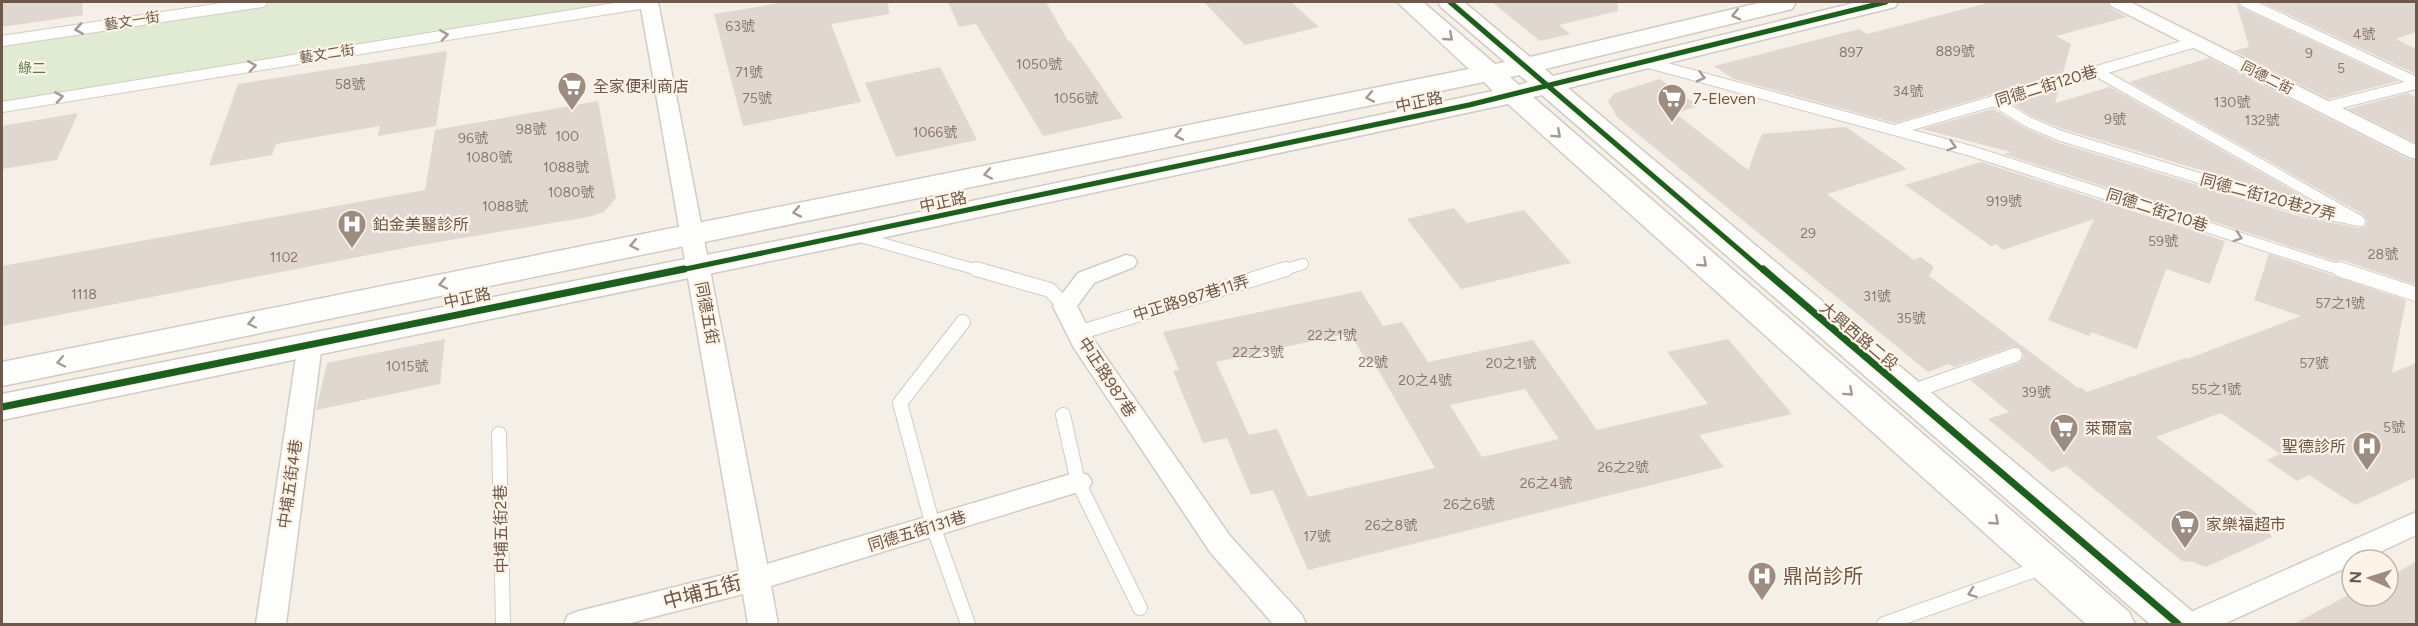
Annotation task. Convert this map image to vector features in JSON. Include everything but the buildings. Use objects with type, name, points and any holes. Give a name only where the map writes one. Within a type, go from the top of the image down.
[{"type":"street","name":"同德五街","points":[[650,2],[764,624]]},
{"type":"street","points":[[1409,2],[1519,80]]},
{"type":"street","points":[[1450,2],[1519,80],[2047,566],[2114,624]]},
{"type":"street","name":"中正路","points":[[2,407],[853,235],[1519,80],[1793,2]]},
{"type":"street","name":"中正路","points":[[2,374],[692,234],[1519,80],[1645,62],[1886,2]]},
{"type":"street","name":"同德二街","points":[[2117,2],[2416,153]]},
{"type":"street","name":"大興西路二段","points":[[1519,80],[1907,394],[2178,624]]},
{"type":"street","points":[[1065,306],[1086,278],[1126,262]]},
{"type":"street","name":"中正路987巷","points":[[1065,306],[1078,333],[1220,544],[1290,624]]},
{"type":"street","name":"中埔五街4巷","points":[[271,624],[310,344]]},
{"type":"street","name":"同德五街131巷","points":[[755,579],[1078,482]]},
{"type":"street","points":[[2195,624],[2416,523]]},
{"type":"street","name":"中埔五街","points":[[579,624],[755,579]]},
{"type":"lane","name":"藝文一街","points":[[2,41],[262,2]]},
{"type":"lane","name":"藝文二街","points":[[2,107],[650,2]]},
{"type":"lane","points":[[2245,2],[2416,83]]},
{"type":"lane","name":"同德二街120巷","points":[[1896,130],[2196,42]]},
{"type":"lane","name":"同德二街210巷","points":[[1645,62],[1993,158],[2416,294]]},
{"type":"lane","name":"同德二街120巷27弄","points":[[1995,101],[2028,122],[2052,133],[2301,209],[2360,221],[2096,71]]},
{"type":"lane","points":[[2326,107],[2416,83]]},
{"type":"lane","name":"中正路987巷","points":[[853,235],[1050,290],[1065,306]]},
{"type":"lane","name":"中正路987巷11弄","points":[[1078,333],[1303,264]]},
{"type":"lane","points":[[963,322],[900,403],[933,526],[968,624]]},
{"type":"lane","points":[[1907,394],[2015,355]]},
{"type":"lane","points":[[1063,415],[1078,482],[1140,608]]},
{"type":"lane","name":"中埔五街2巷","points":[[500,434],[503,624]]},
{"type":"lane","points":[[1884,624],[2047,566]]},
{"type":"green space","name":"綠二","points":[[277,2],[624,2],[2,102],[2,42]]},
{"type":"cycle path","points":[[1450,2],[2178,624]]},
{"type":"cycle path","points":[[2,407],[853,235],[1469,105],[1886,2]]},
{"type":"place","name":"全家便利商店","points":[[572,112]]},
{"type":"place","name":"7-Eleven","points":[[1672,124]]},
{"type":"place","name":"鉑金美醫診所","points":[[352,250]]},
{"type":"place","name":"萊爾富","points":[[2064,454]]},
{"type":"place","name":"聖德診所","points":[[2367,472]]},
{"type":"place","name":"家樂福超市","points":[[2185,550]]},
{"type":"place","name":"鼎尚診所","points":[[1762,602]]}]
